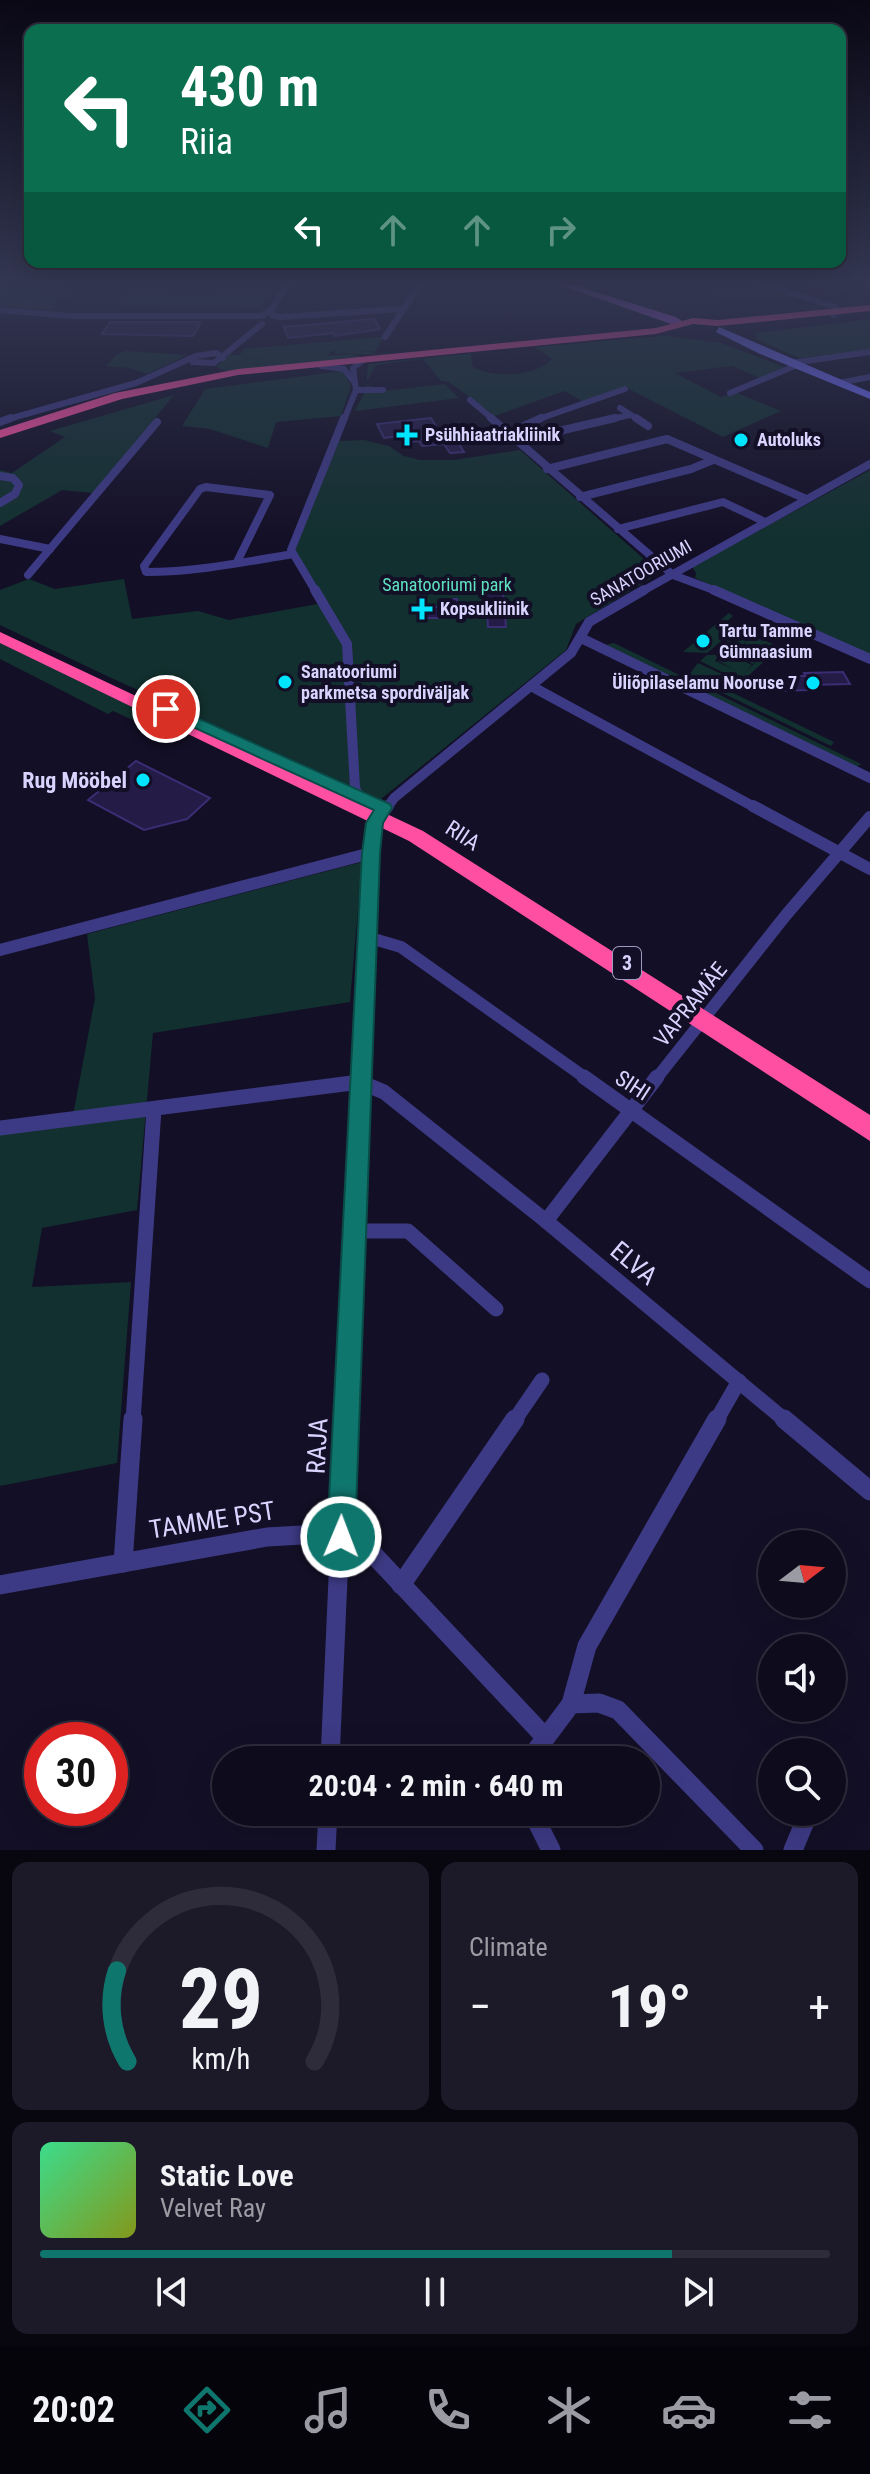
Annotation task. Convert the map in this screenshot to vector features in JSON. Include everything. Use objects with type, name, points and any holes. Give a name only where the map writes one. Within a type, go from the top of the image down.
[{"type":"highway","points":[[0,434],[14,424],[84,401],[190,376],[199,369]]},
{"type":"highway","points":[[213,369],[238,372],[265,369]]},
{"type":"highway","points":[[33,423],[201,382],[296,369]]},
{"type":"highway","points":[[14,424],[119,396],[238,372]]},
{"type":"highway","points":[[0,434],[119,396]]},
{"type":"highway","points":[[0,434],[102,404]]},
{"type":"highway","name":"RIIA","points":[[0,630],[359,796],[448,856],[870,1120]]},
{"type":"highway","name":"RIIA","points":[[0,637],[174,722],[381,812]]},
{"type":"highway","name":"RIIA","points":[[705,1017],[870,1129]]},
{"type":"street","points":[[0,422],[139,382],[166,369]]},
{"type":"street","points":[[344,369],[355,386],[383,390]]},
{"type":"street","points":[[353,369],[355,386],[293,540],[293,554],[347,644],[355,788],[359,796]]},
{"type":"street","points":[[730,393],[782,369]]},
{"type":"street","points":[[807,369],[870,396]]},
{"type":"street","points":[[839,383],[870,377]]},
{"type":"street","points":[[507,434],[552,413],[625,389]]},
{"type":"street","points":[[470,400],[673,575],[690,579],[870,659]]},
{"type":"street","points":[[620,408],[648,426]]},
{"type":"street","points":[[516,441],[630,415]]},
{"type":"street","points":[[28,575],[157,422]]},
{"type":"street","points":[[547,469],[667,439],[804,498]]},
{"type":"street","points":[[580,497],[691,469],[713,460]]},
{"type":"street","name":"SANATOORIUMI","points":[[381,812],[571,653],[589,622],[763,521],[870,464]]},
{"type":"street","points":[[0,476],[13,478],[19,485],[17,491],[0,503]]},
{"type":"street","points":[[237,562],[270,495],[206,487],[200,489],[144,566],[146,572],[156,573],[237,562],[293,554]]},
{"type":"street","points":[[618,529],[723,502],[763,521]]},
{"type":"street","points":[[0,539],[50,549]]},
{"type":"street","points":[[581,638],[870,778]]},
{"type":"street","points":[[531,686],[870,869]]},
{"type":"street","name":"RAJA","points":[[331,1746],[371,853],[381,812]]},
{"type":"street","name":"VAPRAMÄE","points":[[546,1221],[837,852],[870,817]]},
{"type":"street","points":[[0,950],[371,853]]},
{"type":"street","name":"SIHI","points":[[367,937],[401,947],[870,1281]]},
{"type":"street","points":[[0,1128],[360,1082]]},
{"type":"street","name":"ELVA","points":[[360,1082],[384,1092],[546,1221],[870,1491]]},
{"type":"street","points":[[123,1563],[154,1109]]},
{"type":"street","points":[[356,1231],[408,1231],[496,1309]]},
{"type":"street","points":[[401,1585],[542,1380]]},
{"type":"street","points":[[538,1746],[571,1704],[587,1646],[739,1381]]},
{"type":"street","name":"TAMME PST","points":[[0,1585],[267,1537],[320,1534],[341,1537],[365,1547],[544,1736]]},
{"type":"street","points":[[571,1704],[599,1703],[618,1710],[754,1850]]},
{"type":"street","points":[[326,1850],[327,1826]]},
{"type":"street","points":[[539,1826],[551,1850]]},
{"type":"street","points":[[793,1850],[803,1826]]},
{"type":"green space","points":[[134,369],[157,369],[147,374]]},
{"type":"green space","points":[[431,369],[479,369],[513,374],[536,369],[705,369],[675,373],[721,397],[737,393],[781,411],[723,437],[625,387],[584,402],[564,391],[495,416],[449,382],[441,381]]},
{"type":"green space","points":[[740,369],[779,369],[760,378]]},
{"type":"green space","points":[[343,371],[351,386],[341,416],[276,422],[268,448],[210,429],[182,426],[205,389]]},
{"type":"green space","points":[[445,384],[459,398],[355,411],[364,393]]},
{"type":"green space","points":[[174,395],[93,493],[62,490],[0,526],[0,470],[12,473],[65,437],[50,431]]},
{"type":"green space","name":"Sanatooriumi park","points":[[364,440],[389,446],[404,456],[420,460],[454,460],[520,450],[660,573],[576,624],[566,650],[381,799],[0,625],[0,590],[29,579],[55,589],[124,579],[132,619],[198,611],[229,620],[323,603],[294,551],[338,441]]},
{"type":"green space","points":[[870,470],[870,656],[695,578],[692,567]]},
{"type":"green space","points":[[729,613],[733,616],[726,622],[736,629],[707,653],[683,652]]},
{"type":"green space","points":[[739,630],[780,647],[738,685],[726,674],[700,661],[707,655],[719,655],[715,661],[736,670],[718,661],[727,653],[752,665],[744,674],[762,656],[753,664],[728,652],[738,644],[728,647],[726,641]]},
{"type":"green space","points":[[0,642],[157,718],[160,727],[157,731],[113,711],[108,714],[0,659]]},
{"type":"green space","points":[[614,643],[861,764],[855,768],[605,645]]},
{"type":"green space","points":[[698,663],[724,675],[735,688],[731,692],[834,742],[831,746],[688,676]]},
{"type":"green space","points":[[362,862],[350,1002],[153,1033],[137,1210],[42,1228],[32,1287],[131,1282],[117,1463],[0,1486],[0,1134],[71,1126],[95,998],[87,934]]},
{"type":"building","name":"Psühhiaatriakliinik","points":[[431,418],[443,438],[455,437],[464,452],[450,453],[444,444],[422,446],[419,441],[408,442],[405,435],[384,438],[377,424]]},
{"type":"building","points":[[486,591],[503,591],[506,627],[488,627]]},
{"type":"building","points":[[445,599],[457,599],[458,618],[418,618],[418,607],[445,607]]},
{"type":"building","name":"Üliõpilaselamu Nooruse 7","points":[[843,672],[850,684],[807,685],[809,690],[781,691],[777,681],[798,681],[797,676],[805,676],[804,673]]},
{"type":"building","name":"Rug Mööbel","points":[[136,761],[210,798],[187,819],[144,830],[88,800]]},
{"type":"place","name":"Psühhiaatriakliinik","points":[[407,435]]},
{"type":"place","name":"Autoluks","points":[[741,440]]},
{"type":"place","name":"Kopsukliinik","points":[[422,609]]},
{"type":"place","name":"Tartu Tamme Gümnaasium","points":[[703,641]]},
{"type":"place","name":"Sanatooriumi parkmetsa spordiväljak","points":[[285,682]]},
{"type":"place","name":"Üliõpilaselamu Nooruse 7","points":[[813,683]]},
{"type":"place","name":"Rug Mööbel","points":[[143,780]]},
{"type":"route","points":[[166,709],[384,808],[375,823],[371,853],[341,1537]]}]
